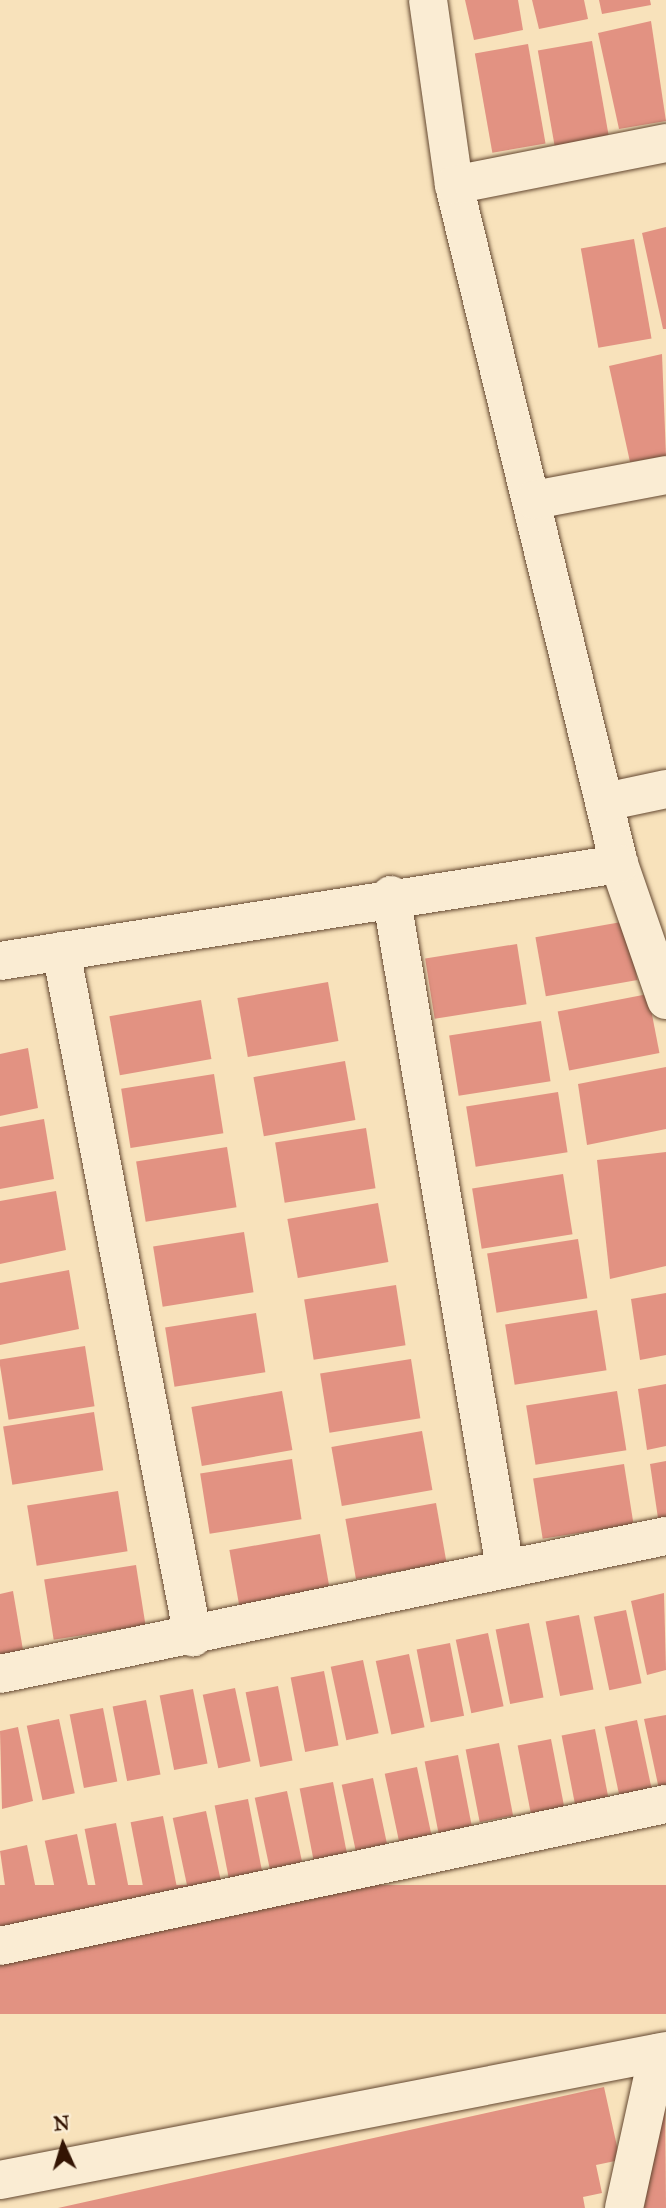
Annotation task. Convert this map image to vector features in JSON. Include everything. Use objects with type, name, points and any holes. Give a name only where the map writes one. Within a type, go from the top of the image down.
[{"type":"street","points":[[428,0],[454,185],[534,500],[619,864],[666,1000]]},
{"type":"street","points":[[454,185],[666,143]]},
{"type":"street","points":[[534,500],[666,475]]},
{"type":"street","points":[[605,802],[666,789]]},
{"type":"street","points":[[0,961],[391,895],[619,864]]},
{"type":"street","points":[[391,895],[505,1568]]},
{"type":"street","points":[[61,951],[192,1637]]},
{"type":"street","points":[[0,1674],[192,1637],[505,1568],[666,1536]]},
{"type":"street","points":[[0,1945],[666,1804]]},
{"type":"street","points":[[0,2180],[662,2052],[624,2208]]},
{"type":"building","points":[[465,0],[518,0],[523,30],[474,40]]},
{"type":"building","points":[[532,0],[584,0],[588,19],[539,29]]},
{"type":"building","points":[[599,0],[650,0],[651,5],[602,14]]},
{"type":"building","points":[[651,21],[666,121],[619,129],[598,33]]},
{"type":"building","points":[[592,41],[610,140],[555,150],[538,51]]},
{"type":"building","points":[[528,44],[546,143],[492,153],[475,53]]},
{"type":"building","points":[[666,227],[666,329],[663,329],[642,233]]},
{"type":"building","points":[[634,239],[652,338],[598,348],[581,248]]},
{"type":"building","points":[[662,354],[666,456],[630,462],[609,366]]},
{"type":"building","points":[[627,921],[637,980],[546,996],[535,937]]},
{"type":"building","points":[[517,944],[527,1004],[435,1019],[425,959]]},
{"type":"building","points":[[328,982],[338,1041],[248,1057],[237,998]]},
{"type":"building","points":[[648,994],[659,1053],[569,1070],[558,1012]]},
{"type":"building","points":[[201,1000],[211,1059],[120,1075],[109,1016]]},
{"type":"building","points":[[541,1021],[551,1081],[459,1096],[449,1036]]},
{"type":"building","points":[[28,1048],[38,1108],[0,1116],[0,1054]]},
{"type":"building","points":[[345,1061],[355,1120],[264,1136],[253,1077]]},
{"type":"building","points":[[666,1067],[666,1129],[587,1145],[578,1084]]},
{"type":"building","points":[[214,1074],[223,1133],[131,1148],[121,1089]]},
{"type":"building","points":[[558,1092],[568,1152],[476,1167],[466,1107]]},
{"type":"building","points":[[44,1119],[54,1179],[0,1189],[0,1127]]},
{"type":"building","points":[[366,1128],[376,1188],[285,1203],[275,1142]]},
{"type":"building","points":[[227,1147],[237,1207],[146,1222],[136,1161]]},
{"type":"building","points":[[666,1152],[666,1266],[610,1279],[597,1160]]},
{"type":"building","points":[[563,1174],[573,1234],[482,1249],[472,1188]]},
{"type":"building","points":[[56,1191],[66,1250],[0,1264],[0,1201]]},
{"type":"building","points":[[378,1203],[388,1262],[298,1278],[287,1219]]},
{"type":"building","points":[[244,1232],[254,1292],[163,1307],[153,1246]]},
{"type":"building","points":[[578,1239],[587,1298],[497,1313],[487,1253]]},
{"type":"building","points":[[69,1270],[79,1329],[0,1345],[0,1283]]},
{"type":"building","points":[[396,1285],[406,1345],[314,1360],[304,1300]]},
{"type":"building","points":[[666,1293],[666,1355],[640,1360],[631,1299]]},
{"type":"building","points":[[597,1310],[607,1370],[515,1385],[505,1325]]},
{"type":"building","points":[[256,1313],[265,1372],[175,1387],[165,1327]]},
{"type":"building","points":[[85,1346],[95,1406],[9,1420],[0,1359]]},
{"type":"building","points":[[411,1359],[420,1418],[330,1433],[320,1373]]},
{"type":"building","points":[[666,1384],[666,1446],[647,1450],[638,1389]]},
{"type":"building","points":[[282,1391],[292,1450],[202,1466],[191,1407]]},
{"type":"building","points":[[617,1391],[626,1450],[536,1465],[526,1405]]},
{"type":"building","points":[[94,1412],[103,1470],[12,1485],[3,1426]]},
{"type":"building","points":[[422,1431],[432,1490],[342,1506],[331,1447]]},
{"type":"building","points":[[292,1459],[302,1519],[210,1534],[200,1474]]},
{"type":"building","points":[[666,1461],[666,1523],[659,1525],[650,1464]]},
{"type":"building","points":[[624,1464],[634,1524],[543,1539],[533,1478]]},
{"type":"building","points":[[118,1491],[128,1551],[37,1566],[27,1505]]},
{"type":"building","points":[[436,1503],[447,1563],[356,1579],[345,1519]]},
{"type":"building","points":[[320,1534],[330,1593],[240,1609],[229,1550]]},
{"type":"building","points":[[136,1565],[146,1625],[54,1640],[44,1580]]},
{"type":"building","points":[[13,1591],[23,1650],[0,1655],[0,1594]]},
{"type":"building","points":[[664,1593],[666,1670],[647,1675],[631,1601]]},
{"type":"building","points":[[626,1610],[642,1683],[609,1690],[594,1617]]},
{"type":"building","points":[[579,1615],[594,1690],[560,1696],[546,1621]]},
{"type":"building","points":[[529,1623],[544,1698],[510,1704],[496,1629]]},
{"type":"building","points":[[488,1633],[504,1706],[471,1713],[456,1640]]},
{"type":"building","points":[[450,1643],[464,1716],[431,1722],[417,1649]]},
{"type":"building","points":[[409,1654],[425,1727],[391,1734],[376,1661]]},
{"type":"building","points":[[363,1660],[379,1733],[346,1740],[331,1667]]},
{"type":"building","points":[[324,1671],[339,1746],[305,1752],[291,1677]]},
{"type":"building","points":[[278,1686],[293,1761],[260,1767],[246,1692]]},
{"type":"building","points":[[235,1688],[251,1761],[218,1768],[203,1695]]},
{"type":"building","points":[[193,1689],[208,1764],[174,1770],[160,1695]]},
{"type":"building","points":[[146,1700],[161,1775],[127,1781],[113,1706]]},
{"type":"building","points":[[103,1708],[117,1782],[84,1788],[70,1714]]},
{"type":"building","points":[[666,1715],[666,1792],[660,1794],[644,1719]]},
{"type":"building","points":[[59,1719],[75,1793],[43,1800],[27,1726]]},
{"type":"building","points":[[637,1720],[653,1793],[620,1800],[605,1727]]},
{"type":"building","points":[[18,1727],[33,1801],[2,1809],[0,1731]]},
{"type":"building","points":[[595,1729],[610,1804],[576,1810],[562,1735]]},
{"type":"building","points":[[551,1739],[566,1814],[532,1820],[518,1745]]},
{"type":"building","points":[[499,1743],[513,1816],[480,1822],[466,1749]]},
{"type":"building","points":[[458,1755],[472,1828],[439,1834],[425,1761]]},
{"type":"building","points":[[417,1767],[433,1840],[400,1847],[385,1774]]},
{"type":"building","points":[[373,1778],[389,1851],[357,1858],[342,1785]]},
{"type":"building","points":[[333,1782],[348,1857],[314,1863],[300,1788]]},
{"type":"building","points":[[287,1791],[303,1864],[270,1871],[255,1798]]},
{"type":"building","points":[[248,1799],[263,1874],[229,1880],[215,1805]]},
{"type":"building","points":[[206,1811],[222,1884],[188,1891],[173,1818]]},
{"type":"building","points":[[163,1816],[178,1891],[145,1897],[131,1822]]},
{"type":"building","points":[[116,1823],[131,1898],[99,1904],[85,1829]]},
{"type":"building","points":[[77,1834],[93,1907],[60,1914],[45,1841]]},
{"type":"building","points":[[27,1845],[42,1919],[11,1927],[0,1851]]},
{"type":"building","points":[[0,1885],[666,1885],[666,2014],[0,2014]]},
{"type":"building","points":[[604,2087],[620,2160],[596,2165],[602,2193],[583,2197],[585,2208],[58,2208]]},
{"type":"building","points":[[665,2099],[666,2208],[644,2208]]}]
